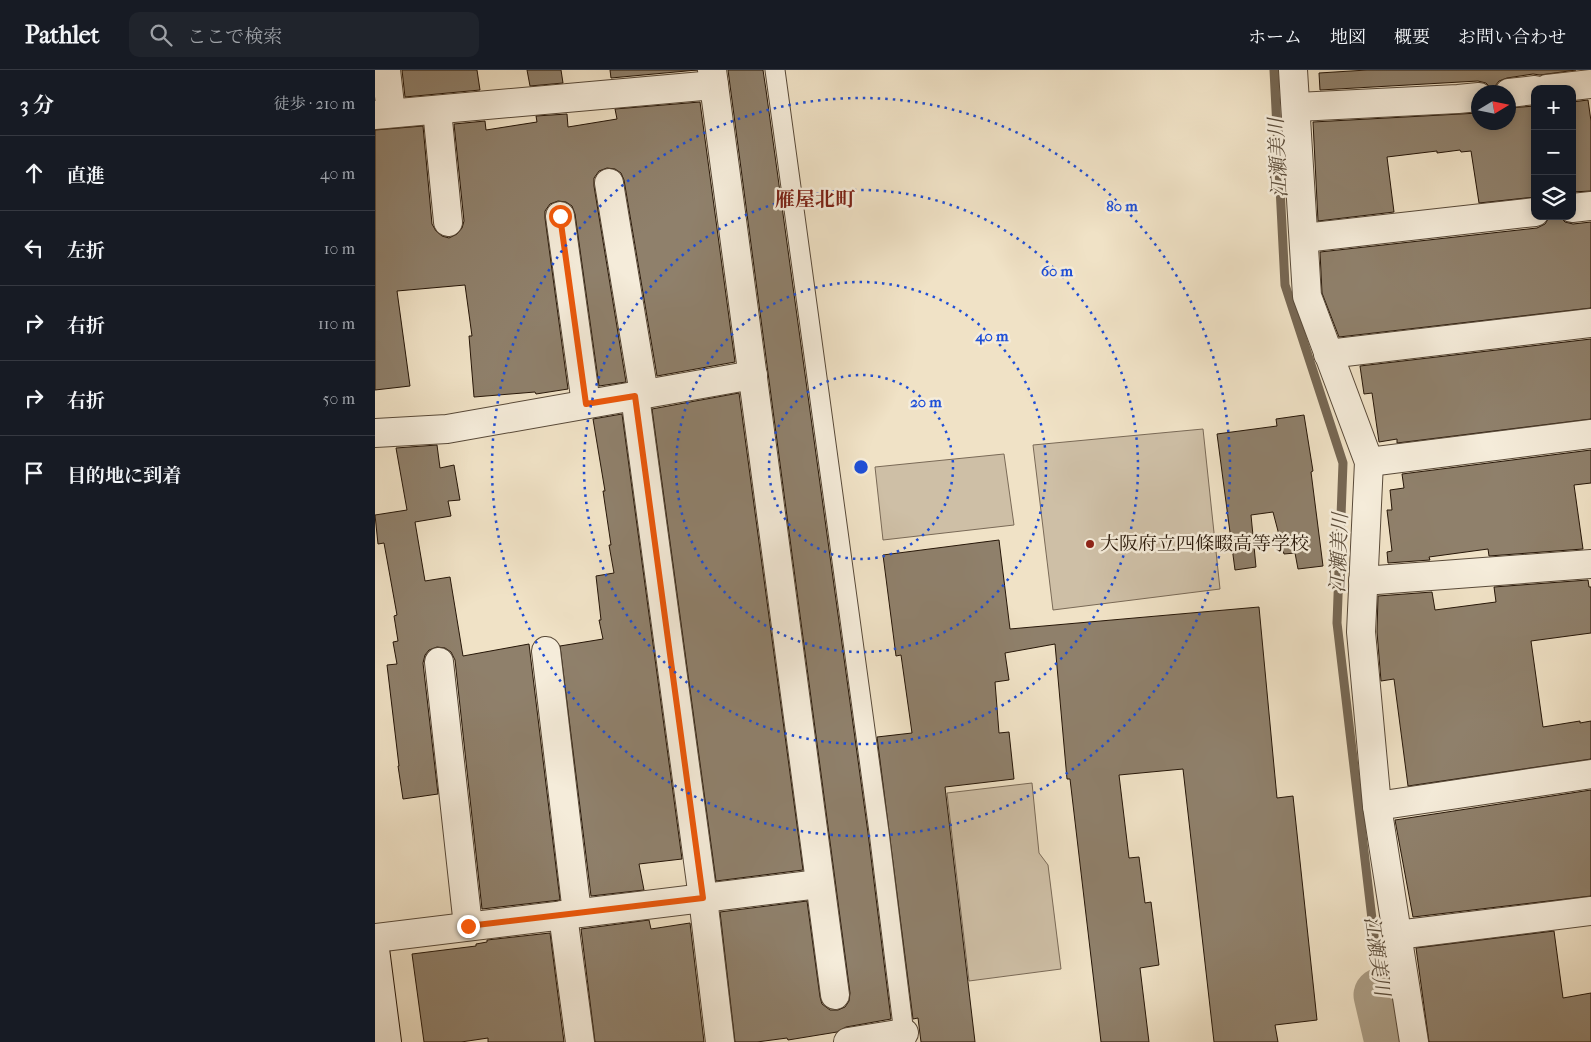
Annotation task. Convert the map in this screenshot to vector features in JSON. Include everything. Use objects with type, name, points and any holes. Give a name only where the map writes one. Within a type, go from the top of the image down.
[{"type":"street","points":[[385,70],[383,114],[437,110],[713,78],[835,995]]},
{"type":"street","points":[[1293,70],[1297,107],[1307,296],[1369,462],[1361,632],[1377,806],[1414,1042]]},
{"type":"street","points":[[1576,86],[1591,84]]},
{"type":"street","points":[[1516,92],[1531,90]]},
{"type":"street","points":[[1297,107],[1471,98]]},
{"type":"street","points":[[437,110],[448,222]]},
{"type":"street","points":[[609,183],[639,395],[720,1042]]},
{"type":"street","points":[[1576,208],[1591,206]]},
{"type":"street","points":[[1304,238],[1531,212]]},
{"type":"street","points":[[560,216],[586,404]]},
{"type":"street","points":[[1328,354],[1591,323]]},
{"type":"street","points":[[375,433],[447,429],[753,375]]},
{"type":"street","points":[[1369,462],[1591,434]]},
{"type":"street","points":[[1363,581],[1591,564]]},
{"type":"street","points":[[545,651],[581,1042]]},
{"type":"street","points":[[439,662],[468,926]]},
{"type":"street","points":[[1377,806],[1591,774]]},
{"type":"street","points":[[375,938],[819,884]]},
{"type":"street","points":[[1397,935],[1591,911]]},
{"type":"street","points":[[375,949],[387,1042]]},
{"type":"street","points":[[847,1042],[905,1038]]},
{"type":"lane","points":[[775,70],[879,832],[905,1038]]},
{"type":"shaded area","points":[[1203,429],[1220,589],[1053,610],[1033,445]]},
{"type":"shaded area","points":[[1004,454],[1014,525],[883,540],[875,467]]},
{"type":"shaded area","points":[[1032,783],[1039,853],[1048,865],[1061,969],[969,981],[947,793]]},
{"type":"building","points":[[402,70],[477,70],[480,90],[405,97]]},
{"type":"building","points":[[527,70],[561,70],[563,83],[530,86]]},
{"type":"building","points":[[610,70],[697,70],[611,78]]},
{"type":"building","points":[[728,70],[763,70],[868,833],[891,1019],[846,1027],[837,1032],[788,1040],[787,1038],[757,1042],[735,1042],[720,912],[807,901],[822,1004],[830,1010],[838,1010],[845,1007],[849,1001],[850,993]]},
{"type":"building","points":[[1367,70],[1576,70],[1507,78],[1499,81],[1496,85],[1488,85],[1478,81],[1320,90],[1319,73]]},
{"type":"building","points":[[1588,100],[1591,121],[1591,191],[1576,192],[1576,102]]},
{"type":"building","points":[[700,102],[735,362],[657,376],[624,180],[621,173],[615,169],[607,168],[599,171],[594,178],[594,186],[626,382],[599,386],[575,214],[572,206],[566,202],[558,201],[550,204],[545,211],[545,218],[568,389],[536,394],[535,392],[474,397],[469,336],[472,336],[465,285],[397,291],[410,386],[375,390],[375,130],[423,126],[432,224],[442,236],[449,238],[457,234],[462,228],[464,221],[454,124],[485,121],[486,130],[537,122],[536,116],[567,114],[568,127],[617,119],[615,109]]},
{"type":"building","points":[[1531,106],[1531,197],[1479,203],[1471,151],[1461,152],[1460,150],[1437,153],[1437,151],[1387,157],[1394,212],[1318,221],[1313,122],[1471,113],[1471,130],[1516,130],[1516,107]]},
{"type":"building","points":[[1548,220],[1563,220],[1573,224],[1591,222],[1591,308],[1339,337],[1322,293],[1320,252],[1537,228],[1545,224]]},
{"type":"building","points":[[1591,339],[1591,419],[1397,443],[1397,439],[1379,442],[1372,393],[1364,394],[1360,366]]},
{"type":"building","points":[[739,393],[803,870],[716,881],[652,409]]},
{"type":"building","points":[[622,414],[682,859],[639,864],[644,890],[591,896],[560,646],[603,639],[599,620],[601,620],[596,576],[614,573],[603,491],[605,491],[593,419]]},
{"type":"building","points":[[1304,415],[1313,471],[1311,472],[1323,566],[1298,569],[1295,553],[1284,554],[1273,512],[1251,515],[1256,567],[1235,570],[1217,434],[1277,426],[1276,419]]},
{"type":"building","points":[[437,445],[440,468],[454,465],[460,500],[448,501],[451,516],[415,522],[425,581],[450,577],[463,656],[529,644],[560,900],[482,909],[455,660],[451,652],[445,648],[437,647],[429,650],[425,655],[423,663],[438,794],[403,799],[387,665],[397,664],[393,642],[398,641],[394,616],[397,615],[384,543],[378,544],[375,515],[407,510],[396,448]]},
{"type":"building","points":[[1591,450],[1591,483],[1574,485],[1583,549],[1489,556],[1488,549],[1429,557],[1430,560],[1388,563],[1387,552],[1392,551],[1387,510],[1392,510],[1390,490],[1404,488],[1402,474]]},
{"type":"building","points":[[999,540],[1010,629],[1259,607],[1277,798],[1293,796],[1317,1020],[1275,1025],[1278,1042],[1214,1042],[1183,769],[1119,775],[1129,858],[1139,857],[1145,903],[1151,902],[1159,965],[1140,968],[1149,1042],[1101,1042],[1070,779],[1067,779],[1055,644],[1005,653],[1009,680],[995,682],[999,733],[1009,732],[1014,779],[945,787],[975,1042],[921,1042],[918,1018],[913,1019],[877,737],[912,733],[901,655],[896,656],[883,555]]},
{"type":"building","points":[[1588,580],[1589,587],[1591,587],[1591,633],[1531,641],[1543,727],[1591,721],[1591,759],[1408,786],[1394,679],[1381,681],[1377,632],[1378,596],[1432,592],[1435,610],[1496,602],[1494,587]]},
{"type":"building","points":[[1591,790],[1591,896],[1413,917],[1395,820]]},
{"type":"building","points":[[649,920],[651,929],[690,923],[704,1042],[595,1042],[581,929]]},
{"type":"building","points":[[1554,931],[1563,998],[1591,993],[1591,1042],[1429,1042],[1416,948]]},
{"type":"building","points":[[550,933],[564,1042],[488,1042],[488,1038],[461,1042],[424,1042],[412,954],[476,946],[476,944],[487,942],[487,940]]},
{"type":"waterway","name":"江瀬美川","points":[[1274,70],[1285,285],[1343,463],[1337,623],[1381,995]]},
{"type":"waterway","name":"江瀬美川","points":[[1381,995],[1392,1042]]},
{"type":"place","name":"大阪府立四條畷高等学校","points":[[1090,544]]},
{"type":"district","name":"雁屋北町","points":[[815,199]]},
{"type":"route","points":[[468,926],[703,898],[635,396],[586,404],[560,216]]}]
